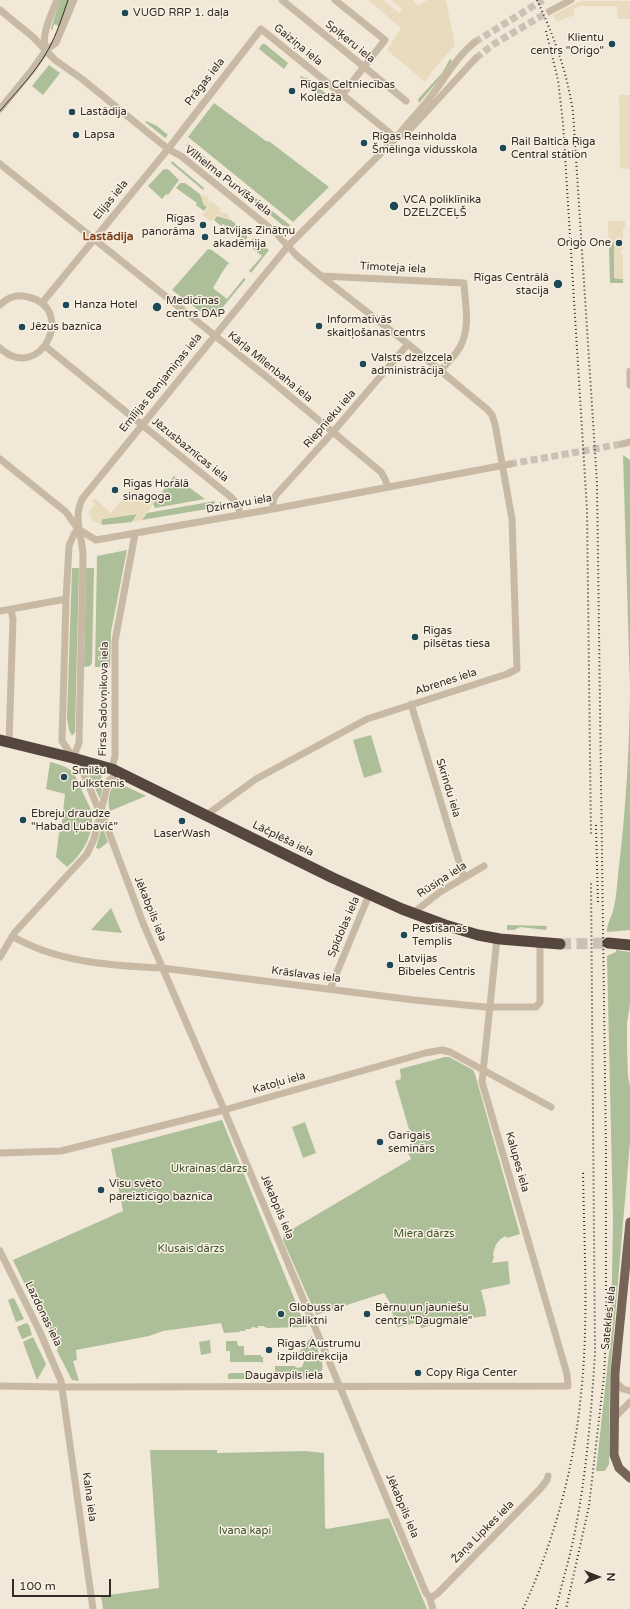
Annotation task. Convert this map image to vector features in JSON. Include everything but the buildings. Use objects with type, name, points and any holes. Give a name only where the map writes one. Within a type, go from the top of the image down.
[{"type":"highway","name":"Lāčplēša iela","points":[[4,741],[73,758],[116,771],[205,816],[370,895],[413,913],[460,930],[497,938],[560,944]]},
{"type":"highway","points":[[608,943],[630,945]]},
{"type":"main road","name":"Satekles iela","points":[[630,1222],[615,1382],[614,1455],[619,1468],[630,1478]]},
{"type":"street","points":[[46,50],[43,43],[44,34],[57,0]]},
{"type":"street","points":[[0,110],[36,66],[46,50],[57,42],[74,0]]},
{"type":"street","name":"Spīķeru iela","points":[[282,0],[406,101]]},
{"type":"street","points":[[335,0],[385,40],[342,94]]},
{"type":"street","points":[[550,10],[570,0]]},
{"type":"street","name":"Vilhelma Purvīša iela","points":[[0,10],[33,37],[55,60],[82,79],[168,149],[180,156],[230,195],[275,232],[321,276],[408,344],[492,415],[495,424],[502,466]]},
{"type":"street","name":"Gaiziņa iela","points":[[261,29],[396,138]]},
{"type":"street","name":"Prāgas iela","points":[[168,149],[261,29]]},
{"type":"street","name":"Emīlijas Benjamiņas iela","points":[[73,758],[78,742],[83,555],[82,542],[78,528],[78,507],[82,499],[288,246],[396,138],[432,95],[457,59],[468,46],[475,42]]},
{"type":"street","name":"Emīlijas Benjamiņas iela","points":[[396,138],[408,132],[476,58]]},
{"type":"street","name":"Elijas iela","points":[[42,303],[168,149]]},
{"type":"street","name":"Kārļa Mīlenbaha iela","points":[[0,164],[333,432],[381,472],[388,487]]},
{"type":"street","name":"Timoteja iela","points":[[321,276],[464,283],[467,323],[464,335],[457,351],[440,371]]},
{"type":"street","points":[[0,305],[4,301],[14,296],[33,298],[42,303],[48,310],[52,319],[50,338],[38,353],[20,357],[1,351]]},
{"type":"street","name":"Riepnieku iela","points":[[273,509],[273,501],[276,495],[333,432],[408,344]]},
{"type":"street","name":"Jēzusbaznīcas iela","points":[[45,346],[232,498],[238,505],[240,515]]},
{"type":"street","points":[[630,372],[630,385]]},
{"type":"street","points":[[622,444],[630,442]]},
{"type":"street","name":"Dzirnavu iela","points":[[0,459],[66,512],[78,528],[96,540],[273,509],[510,464]]},
{"type":"street","name":"Abrenes iela","points":[[205,816],[256,779],[367,719],[507,674],[517,669],[512,527],[502,466]]},
{"type":"street","name":"Emīlijas Benjamiņas iela","points":[[73,758],[62,741],[69,546],[78,528]]},
{"type":"street","name":"Firsa Sadovņikova iela","points":[[116,771],[115,640],[135,534]]},
{"type":"street","points":[[0,611],[66,599]]},
{"type":"street","points":[[4,741],[12,619],[11,610]]},
{"type":"street","name":"Skrindu iela","points":[[411,704],[464,878]]},
{"type":"street","points":[[73,758],[82,772],[100,813]]},
{"type":"street","points":[[0,957],[12,936],[26,919],[83,860],[91,848],[108,783],[116,771]]},
{"type":"street","name":"Jēkabpils iela","points":[[100,813],[104,819],[124,876],[162,968],[224,1110],[426,1593],[429,1596],[433,1609]]},
{"type":"street","name":"Rūsiņa iela","points":[[413,913],[440,892],[484,866]]},
{"type":"street","name":"Spīdolas iela","points":[[330,989],[370,895]]},
{"type":"street","name":"Krāslavas iela","points":[[12,936],[36,948],[71,958],[490,1008],[536,1007],[538,1005],[540,1002],[540,942]]},
{"type":"street","name":"Kalupes iela","points":[[497,938],[482,1082],[567,1374],[568,1386]]},
{"type":"street","name":"Katoļu iela","points":[[0,1153],[61,1151],[224,1110],[425,1053],[442,1050],[450,1052],[552,1107]]},
{"type":"street","name":"Lazdonas iela","points":[[0,1251],[40,1332],[63,1387]]},
{"type":"street","points":[[615,1382],[623,1389],[630,1391]]},
{"type":"street","name":"Daugavpils iela","points":[[0,1386],[568,1386]]},
{"type":"street","name":"Kalna iela","points":[[63,1387],[92,1609]]},
{"type":"street","points":[[615,1417],[630,1402]]},
{"type":"street","name":"Žaņa Lipkes iela","points":[[429,1596],[434,1596],[454,1576],[540,1489],[548,1476]]},
{"type":"green space","points":[[60,0],[70,0],[60,27],[54,24],[52,31],[51,28]]},
{"type":"green space","points":[[262,44],[265,44],[288,63],[284,69],[259,49]]},
{"type":"green space","points":[[450,59],[452,61],[419,103],[418,99],[442,73]]},
{"type":"green space","points":[[49,65],[60,73],[43,95],[32,86]]},
{"type":"green space","points":[[300,77],[307,78],[330,97],[326,102],[301,83],[303,80]]},
{"type":"green space","points":[[214,103],[266,141],[270,142],[329,187],[293,222],[188,137]]},
{"type":"green space","points":[[146,121],[157,126],[168,135],[165,138],[145,122]]},
{"type":"green space","points":[[188,143],[218,168],[216,170],[186,145]]},
{"type":"green space","points":[[172,161],[204,188],[203,190],[171,163]]},
{"type":"green space","points":[[166,169],[179,180],[168,195],[166,194],[162,199],[148,186],[162,170]]},
{"type":"green space","points":[[180,183],[185,183],[200,194],[204,205],[207,207],[204,211],[196,205],[197,203],[176,188]]},
{"type":"green space","points":[[253,196],[290,225],[289,227],[282,225],[251,199]]},
{"type":"green space","points":[[217,216],[231,220],[247,233],[247,238],[240,247],[239,246],[243,240],[223,224],[221,226],[214,220]]},
{"type":"green space","points":[[253,238],[269,250],[251,273],[249,271],[262,256],[248,245]]},
{"type":"green space","points":[[614,241],[614,278],[623,279],[623,283],[610,283],[609,249]]},
{"type":"green space","points":[[208,249],[212,250],[229,263],[213,288],[227,299],[244,278],[246,279],[218,313],[210,313],[208,315],[211,317],[209,318],[172,290]]},
{"type":"green space","points":[[623,455],[630,460],[630,688]]},
{"type":"green space","points":[[174,476],[205,499],[155,508],[153,504]]},
{"type":"green space","points":[[215,501],[213,508],[142,520],[147,513]]},
{"type":"green space","points":[[137,514],[132,522],[102,525],[101,522],[102,519]]},
{"type":"green space","points":[[127,550],[111,632],[110,667],[95,667],[97,556]]},
{"type":"green space","points":[[72,568],[79,568],[75,732],[72,736],[69,730],[67,718]]},
{"type":"green space","points":[[86,568],[94,568],[92,663],[90,666],[84,667]]},
{"type":"green space","points":[[630,694],[630,930],[607,932],[615,900],[624,823]]},
{"type":"green space","points":[[371,735],[382,772],[364,778],[353,740]]},
{"type":"green space","points":[[50,762],[64,766],[72,772],[91,810],[92,826],[87,842],[78,856],[67,867],[56,857],[59,833],[61,831],[65,794],[46,789]]},
{"type":"green space","points":[[91,772],[102,775],[100,783],[103,784],[100,799],[88,773]]},
{"type":"green space","points":[[118,782],[146,796],[110,811],[109,801],[111,790],[114,784]]},
{"type":"green space","points":[[102,826],[108,842],[99,849],[96,848]]},
{"type":"green space","points":[[111,908],[122,933],[91,930]]},
{"type":"green space","points":[[507,925],[547,926],[546,930],[520,927],[514,930],[507,930]]},
{"type":"green space","points":[[616,950],[630,952],[630,1004],[627,1023],[627,1047],[628,1076],[630,1086],[630,1142],[610,1375],[609,1464],[605,1471],[596,1471],[611,1334],[613,1220],[607,956],[616,952]]},
{"type":"green space","name":"Miera dārzs","points":[[449,1057],[473,1070],[475,1074],[520,1234],[507,1238],[506,1236],[500,1239],[493,1255],[494,1257],[492,1263],[508,1261],[510,1284],[481,1290],[486,1316],[457,1320],[456,1322],[445,1324],[443,1322],[421,1328],[420,1322],[398,1327],[396,1326],[389,1301],[384,1293],[316,1315],[283,1240],[284,1234],[411,1159],[408,1153],[415,1150],[395,1081],[401,1079],[400,1069]]},
{"type":"green space","name":"Klusais dārzs","points":[[222,1120],[307,1327],[267,1328],[258,1326],[258,1328],[252,1327],[251,1329],[246,1329],[245,1331],[224,1333],[221,1323],[163,1331],[149,1336],[76,1350],[77,1360],[73,1361],[79,1381],[72,1380],[57,1351],[58,1347],[37,1304],[28,1291],[13,1260],[123,1211],[111,1149]]},
{"type":"green space","points":[[305,1122],[316,1153],[303,1158],[292,1127]]},
{"type":"green space","points":[[14,1298],[24,1319],[16,1322],[8,1300]]},
{"type":"green space","points":[[26,1323],[29,1325],[32,1335],[22,1339],[17,1327]]},
{"type":"green space","points":[[312,1336],[322,1362],[322,1369],[319,1374],[306,1379],[275,1379],[275,1366],[302,1367],[304,1362],[303,1358],[298,1356],[300,1351]]},
{"type":"green space","points":[[33,1337],[46,1364],[37,1380],[23,1342]]},
{"type":"green space","points":[[210,1340],[211,1353],[201,1355],[199,1342]]},
{"type":"green space","points":[[226,1341],[237,1341],[238,1346],[244,1346],[244,1355],[261,1355],[261,1357],[263,1357],[263,1363],[230,1362],[230,1351],[226,1351]]},
{"type":"green space","points":[[263,1373],[265,1379],[228,1379],[228,1374]]},
{"type":"green space","name":"Ivana kapi","points":[[150,1450],[217,1450],[217,1453],[305,1451],[324,1453],[325,1527],[327,1529],[389,1518],[427,1609],[103,1609],[101,1596],[159,1588]]},
{"type":"shaded area","points":[[368,0],[383,0],[399,13],[402,9],[391,0],[413,0],[418,6],[427,0],[446,0],[455,45],[433,70],[425,82],[387,50],[401,28]]},
{"type":"shaded area","points":[[581,1],[630,1],[630,19],[618,19],[617,6],[580,6],[574,9],[574,15],[557,22],[553,15]]},
{"type":"shaded area","points":[[619,95],[630,95],[630,169],[620,168]]},
{"type":"shaded area","points":[[200,194],[208,197],[209,203],[212,201],[221,209],[219,212],[226,213],[231,219],[217,215],[211,222],[202,215],[208,208],[204,204]]},
{"type":"shaded area","points":[[608,221],[625,221],[625,228],[623,228],[623,251],[621,251],[621,254],[623,255],[623,279],[614,278],[614,242],[609,248]]},
{"type":"shaded area","points":[[137,480],[139,482],[135,489],[151,500],[155,494],[158,497],[142,520],[132,522],[137,514],[103,519],[101,522],[102,525],[93,521],[88,513],[95,504],[92,501],[94,498],[111,513]]},
{"type":"tunnel","points":[[475,42],[543,0]]},
{"type":"tunnel","points":[[476,58],[494,44],[550,11]]},
{"type":"tunnel","points":[[510,464],[622,444]]},
{"type":"tunnel","points":[[560,944],[608,943]]},
{"type":"tram line","points":[[0,111],[26,82],[48,50],[68,0]]},
{"type":"railway","points":[[537,0],[559,54],[573,112],[597,483],[606,1151],[606,1335],[604,1376],[589,1506],[566,1609]]},
{"type":"railway","points":[[546,31],[558,80],[563,123],[587,510],[591,835]]},
{"type":"railway","points":[[596,825],[598,903]]},
{"type":"railway","points":[[556,1609],[578,1518],[590,1424],[595,1353],[591,883]]},
{"type":"railway","points":[[523,1609],[544,1557],[561,1504],[568,1477],[578,1422],[585,1338],[583,1170]]},
{"type":"place","name":"VUGD RRP 1. daļa","points":[[125,13]]},
{"type":"place","name":"Klientu centrs \"Origo\"","points":[[612,44]]},
{"type":"place","name":"Rīgas Celtniecības Koledža","points":[[292,91]]},
{"type":"place","name":"Lastādija","points":[[72,112]]},
{"type":"place","name":"Lapsa","points":[[76,135]]},
{"type":"place","name":"Rīgas Reinholda Šmēlinga vidusskola","points":[[364,143]]},
{"type":"place","name":"Rail Baltica Riga Central station","points":[[503,148]]},
{"type":"place","name":"VCA poliklīnika DZELZCEĻŠ","points":[[394,206]]},
{"type":"place","name":"Rīgas panorāma","points":[[203,225]]},
{"type":"place","name":"Latvijas Zinātņu akadēmija","points":[[205,237]]},
{"type":"place","name":"Origo One","points":[[619,243]]},
{"type":"place","name":"Rīgas Centrālā stacija","points":[[558,284]]},
{"type":"place","name":"Hanza Hotel","points":[[66,305]]},
{"type":"place","name":"Medicīnas centrs DAP","points":[[157,307]]},
{"type":"place","name":"Informatīvās skaitļošanas centrs","points":[[319,326]]},
{"type":"place","name":"Jēzus baznīca","points":[[22,327]]},
{"type":"place","name":"Valsts dzelzceļa administrācija","points":[[363,364]]},
{"type":"place","name":"Rīgas Horālā sinagoga","points":[[115,490]]},
{"type":"place","name":"Rīgas pilsētas tiesa","points":[[415,637]]},
{"type":"place","name":"Smilšu pulkstenis","points":[[64,777]]},
{"type":"place","name":"Ebreju draudze \"Habad Ļubavič\"","points":[[23,820]]},
{"type":"place","name":"LaserWash","points":[[182,821]]},
{"type":"place","name":"Pestīšanas Templis","points":[[404,935]]},
{"type":"place","name":"Latvijas Bībeles Centris","points":[[390,965]]},
{"type":"place","name":"Garīgais seminārs","points":[[380,1142]]},
{"type":"place","name":"Visu svēto pareizticīgo baznīca","points":[[101,1190]]},
{"type":"place","name":"Globuss ar paliktni","points":[[281,1314]]},
{"type":"place","name":"Bērnu un jauniešu centrs \"Daugmale\"","points":[[367,1314]]},
{"type":"place","name":"Rīgas Austrumu izpilddirekcija","points":[[269,1350]]},
{"type":"place","name":"Copy Riga Center","points":[[418,1373]]},
{"type":"district","name":"Lastādija","points":[[108,237]]},
{"type":"park label","name":"Ukrainas dārzs","points":[[209,1169]]}]
